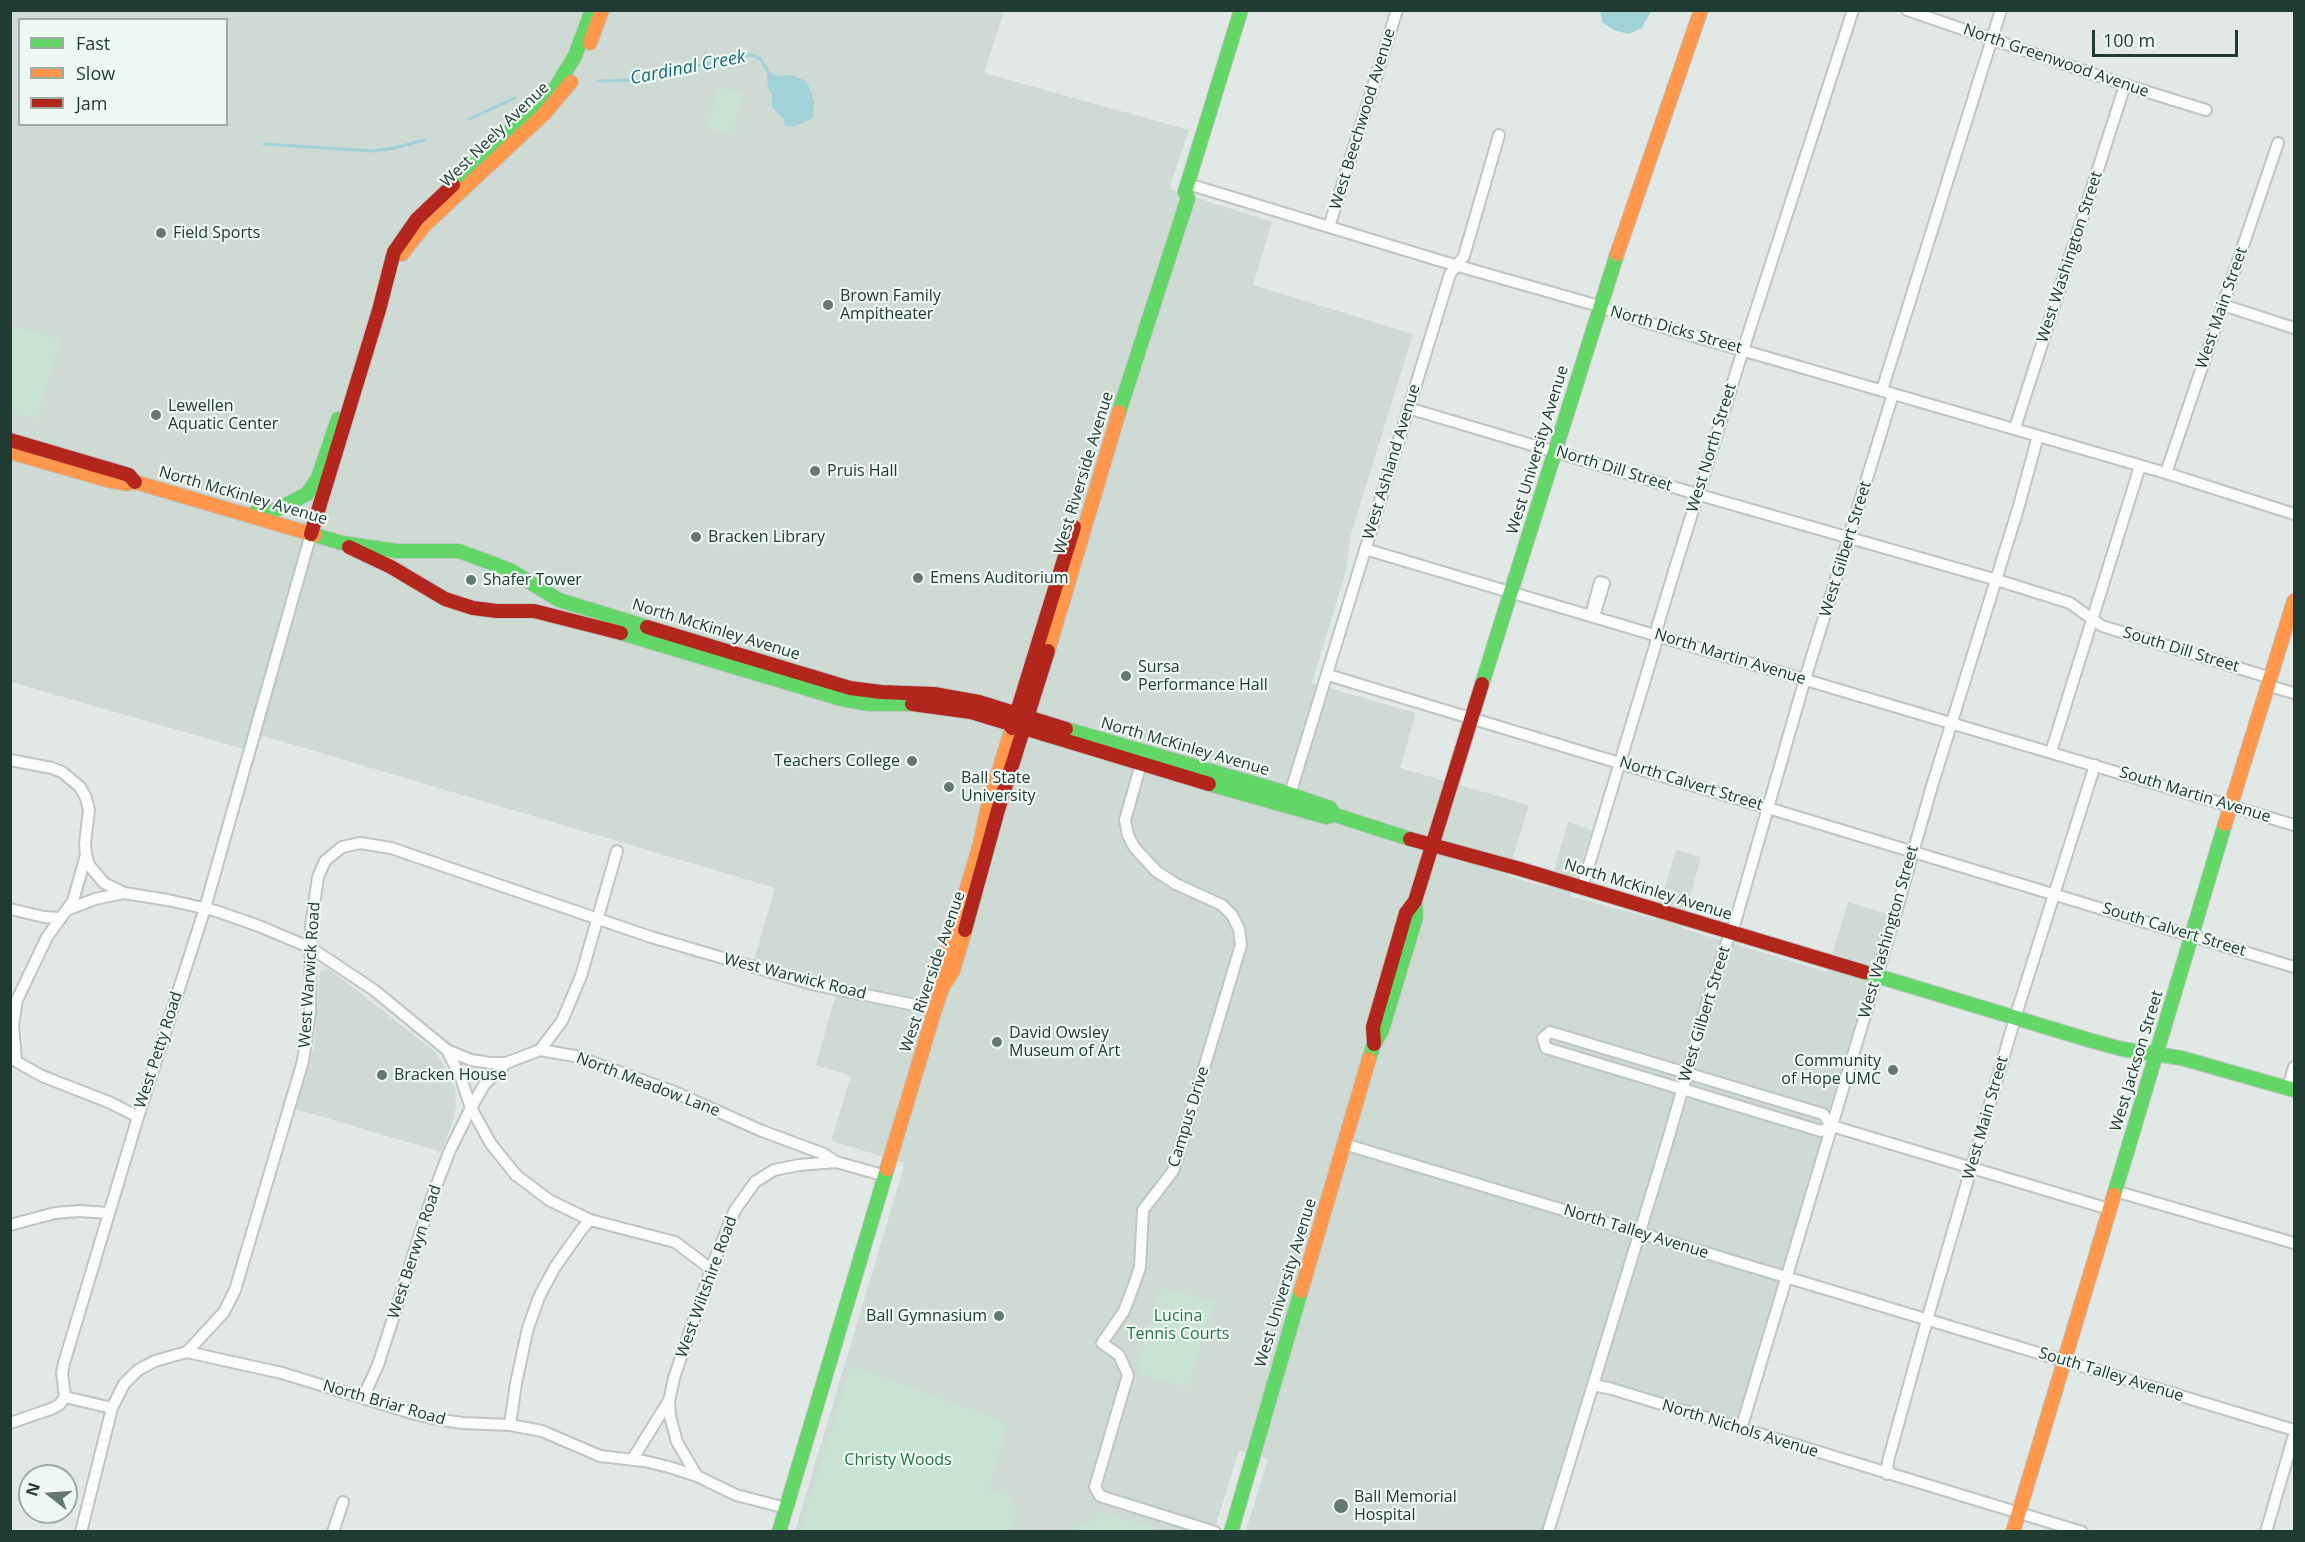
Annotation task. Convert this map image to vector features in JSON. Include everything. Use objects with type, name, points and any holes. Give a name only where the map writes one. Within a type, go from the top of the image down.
[{"type":"main road","name":"West Neely Avenue","points":[[311,534],[394,252],[417,219],[556,87],[575,56],[592,10]]},
{"type":"main road","name":"West Neely Avenue","points":[[390,270],[424,226],[559,98],[574,78],[586,54],[602,10]]},
{"type":"main road","name":"West Riverside Avenue","points":[[779,1532],[935,1009],[943,986],[953,971],[957,959],[998,810],[1017,721],[1188,198],[1186,188],[1241,10]]},
{"type":"main road","name":"West University Avenue","points":[[1231,1532],[1374,1044],[1373,1027],[1406,914],[1415,901],[1599,307],[1701,10]]},
{"type":"main road","points":[[247,514],[272,512],[307,494],[318,478],[338,419],[349,410]]},
{"type":"main road","name":"North McKinley Avenue","points":[[10,440],[129,475],[135,482]]},
{"type":"main road","name":"North McKinley Avenue","points":[[10,452],[107,480],[126,484],[135,482],[342,543],[396,550],[459,551],[494,562],[559,600],[850,687],[881,692],[958,697],[1017,721]]},
{"type":"main road","name":"North McKinley Avenue","points":[[342,543],[401,572],[430,592],[473,608],[497,611],[534,611],[579,621],[845,700],[870,704],[923,704],[1017,721],[1143,758],[1290,794],[1330,808],[1335,815],[1431,845],[2122,1049],[2203,1064],[2291,1089]]},
{"type":"main road","name":"West Jackson Street","points":[[2013,1532],[2231,805],[2295,601]]},
{"type":"main road","points":[[1143,758],[1326,817],[1335,815]]},
{"type":"street","name":"West Beechwood Avenue","points":[[1329,227],[1397,10]]},
{"type":"street","name":"West North Street","points":[[1582,888],[1698,494],[1853,10]]},
{"type":"street","name":"North Greenwood Avenue","points":[[1907,10],[2125,85],[2206,110]]},
{"type":"street","points":[[1882,390],[2001,10]]},
{"type":"street","name":"West Washington Street","points":[[2015,429],[2125,85]]},
{"type":"street","name":"West Ashland Avenue","points":[[1290,794],[1450,273],[1464,256],[1499,135]]},
{"type":"street","name":"West Main Street","points":[[2166,473],[2278,143]]},
{"type":"street","name":"North Dicks Street","points":[[1186,188],[1329,227],[2166,473],[2295,514]]},
{"type":"street","points":[[2223,305],[2295,328]]},
{"type":"street","name":"West Gilbert Street","points":[[1548,1532],[1640,1233],[1714,980],[1732,933],[1805,679],[1893,394]]},
{"type":"street","name":"North Dill Street","points":[[1408,408],[1997,580],[2070,603],[2092,620]]},
{"type":"street","name":"West Washington Street","points":[[1741,1429],[1913,852],[1997,580],[2038,436]]},
{"type":"street","points":[[2051,752],[2140,466]]},
{"type":"street","name":"West Petty Road","points":[[64,1397],[62,1373],[64,1363],[138,1117],[205,908],[311,534]]},
{"type":"street","name":"North Martin Avenue","points":[[1365,549],[2096,765]]},
{"type":"street","name":"South Dill Street","points":[[2092,620],[2102,626],[2270,682],[2295,693]]},
{"type":"street","name":"North Calvert Street","points":[[1328,675],[2054,894]]},
{"type":"street","name":"Campus Drive","points":[[1143,758],[1125,820],[1128,835],[1134,847],[1156,871],[1176,884],[1222,905],[1235,922],[1241,945],[1173,1171],[1143,1210],[1140,1267],[1134,1285],[1124,1311],[1102,1343],[1119,1355],[1128,1375],[1095,1487],[1100,1496],[1215,1532]]},
{"type":"street","points":[[10,760],[62,772],[80,787],[86,798],[89,810],[86,855],[80,884],[69,909]]},
{"type":"street","name":"West Main Street","points":[[1887,1474],[1888,1461],[1927,1320],[2016,1018],[2096,765]]},
{"type":"street","name":"South Martin Avenue","points":[[2096,765],[2295,825]]},
{"type":"street","name":"West Warwick Road","points":[[187,1352],[224,1312],[238,1281],[303,1061],[310,1012],[313,910],[321,870],[335,852],[351,844],[369,844],[418,856],[597,921],[816,985],[935,1009]]},
{"type":"street","points":[[86,855],[94,872],[104,883],[124,893],[205,908],[259,926],[311,948],[374,990],[447,1050],[480,1062],[506,1063],[540,1050],[554,1033],[570,1005],[585,965],[617,851]]},
{"type":"street","points":[[124,893],[95,899],[69,909],[59,918],[34,960],[17,1000],[13,1026],[13,1059],[42,1076],[111,1103],[138,1117]]},
{"type":"street","name":"South Calvert Street","points":[[2054,894],[2295,967]]},
{"type":"street","points":[[10,909],[59,918]]},
{"type":"street","points":[[1832,1126],[1821,1131],[1546,1048],[1543,1038],[1550,1032],[1823,1114],[1832,1126],[2109,1209]]},
{"type":"street","points":[[447,1050],[461,1078],[471,1108],[491,1144],[516,1175],[549,1200],[590,1220],[675,1242],[711,1269]]},
{"type":"street","name":"North Meadow Lane","points":[[540,1050],[575,1056],[643,1080],[762,1131],[824,1154],[836,1162],[886,1176]]},
{"type":"street","name":"West Berwyn Road","points":[[363,1398],[378,1365],[450,1150],[484,1085],[506,1063]]},
{"type":"street","points":[[2291,1089],[2295,1067]]},
{"type":"street","name":"North Talley Avenue","points":[[1344,1144],[1927,1320]]},
{"type":"street","name":"West Wiltshire Road","points":[[697,1476],[677,1442],[670,1416],[669,1401],[674,1378],[711,1269],[735,1210],[755,1182],[774,1170],[836,1162]]},
{"type":"street","points":[[2115,1191],[2295,1243]]},
{"type":"street","points":[[10,1225],[55,1213],[79,1211],[109,1213]]},
{"type":"street","points":[[510,1425],[520,1361],[539,1297],[555,1267],[590,1220]]},
{"type":"street","name":"South Talley Avenue","points":[[1927,1320],[2295,1430]]},
{"type":"street","points":[[81,1532],[112,1408],[124,1384],[138,1370],[155,1360],[187,1352]]},
{"type":"street","name":"North Briar Road","points":[[187,1352],[282,1373],[441,1420],[510,1425],[542,1431],[600,1456],[669,1467],[697,1476],[736,1495],[786,1508]]},
{"type":"street","name":"North Nichols Avenue","points":[[1593,1385],[2082,1532]]},
{"type":"street","points":[[10,1423],[51,1409],[59,1405],[64,1397],[112,1408]]},
{"type":"street","points":[[632,1460],[669,1401]]},
{"type":"street","points":[[2266,1532],[2295,1435]]},
{"type":"street","points":[[333,1532],[343,1502]]},
{"type":"shaded area","name":"Ball State University","points":[[10,11],[1000,11],[1004,12],[984,73],[1189,130],[1169,189],[1272,222],[1253,285],[1413,334],[1351,534],[1346,571],[1312,683],[1416,713],[1400,768],[1529,805],[1507,876],[1549,887],[1568,822],[1592,830],[1570,896],[1655,919],[1676,850],[1701,857],[1681,928],[1827,972],[1848,902],[1891,915],[1736,1422],[1599,1380],[1544,1531],[1246,1531],[1268,1459],[1239,1450],[1214,1531],[795,1531],[905,1163],[831,1141],[851,1076],[816,1065],[839,983],[754,960],[775,888],[264,736],[244,749],[11,682]]},
{"type":"shaded area","points":[[328,968],[434,1051],[447,1069],[455,1088],[456,1106],[441,1152],[296,1109],[314,1047],[320,972]]},
{"type":"green space","points":[[718,87],[743,93],[733,134],[707,128]]},
{"type":"green space","points":[[11,325],[61,340],[37,419],[11,412]]},
{"type":"green space","name":"Lucina Tennis Courts","points":[[1161,1287],[1215,1302],[1188,1388],[1139,1373],[1137,1366]]},
{"type":"green space","name":"Christy Woods","points":[[851,1366],[1000,1420],[1007,1426],[989,1490],[1012,1497],[1011,1501],[1018,1510],[1009,1531],[800,1531]]},
{"type":"green space","points":[[1098,1511],[1166,1531],[1075,1531],[1076,1527],[1095,1520]]},
{"type":"water","points":[[1600,10],[1651,11],[1642,28],[1628,34],[1614,30],[1602,22]]},
{"type":"water","points":[[772,72],[773,75],[792,75],[806,81],[814,103],[813,118],[794,127],[785,126],[784,119],[772,107],[767,74]]},
{"type":"waterway","name":"Cardinal Creek","points":[[598,81],[640,80],[750,55],[760,58],[769,73]]},
{"type":"waterway","name":"Cardinal Creek","points":[[469,119],[515,98]]},
{"type":"waterway","name":"Cardinal Creek","points":[[264,144],[372,151],[425,140]]},
{"type":"traffic: fast","points":[[453,185],[556,87],[575,56],[592,10]]},
{"type":"traffic: fast","points":[[1119,412],[1188,198],[1185,192],[1241,10]]},
{"type":"traffic: fast","points":[[1482,684],[1617,254]]},
{"type":"traffic: fast","points":[[254,513],[272,512],[307,494],[318,478],[338,419]]},
{"type":"traffic: fast","points":[[315,535],[342,543],[396,551],[459,551],[510,570],[559,600],[647,627]]},
{"type":"traffic: fast","points":[[621,633],[845,700],[870,704],[912,704]]},
{"type":"traffic: fast","points":[[1066,729],[1280,791],[1330,808],[1335,815],[1410,839]]},
{"type":"traffic: fast","points":[[1209,784],[1326,817],[1335,815]]},
{"type":"traffic: fast","points":[[2114,1195],[2225,824]]},
{"type":"traffic: fast","points":[[1369,1059],[1382,1030],[1416,917],[1415,901]]},
{"type":"traffic: fast","points":[[1864,972],[2089,1040],[2122,1049],[2181,1058],[2294,1090]]},
{"type":"traffic: fast","points":[[779,1532],[887,1169]]},
{"type":"traffic: fast","points":[[1231,1532],[1301,1291]]},
{"type":"traffic: slow","points":[[590,43],[602,10]]},
{"type":"traffic: slow","points":[[1617,254],[1701,10]]},
{"type":"traffic: slow","points":[[402,254],[424,226],[544,114],[571,82]]},
{"type":"traffic: slow","points":[[1048,651],[1119,412]]},
{"type":"traffic: slow","points":[[10,452],[107,480],[126,484],[135,482],[315,535]]},
{"type":"traffic: slow","points":[[2225,824],[2294,601]]},
{"type":"traffic: slow","points":[[943,986],[943,969],[1012,728]]},
{"type":"traffic: slow","points":[[887,1169],[935,1009],[943,986],[953,971],[965,930]]},
{"type":"traffic: slow","points":[[1301,1291],[1369,1059]]},
{"type":"traffic: slow","points":[[2013,1532],[2114,1195]]},
{"type":"traffic: jam","points":[[311,534],[379,310],[394,252],[417,219],[453,185]]},
{"type":"traffic: jam","points":[[10,440],[129,475],[135,482]]},
{"type":"traffic: jam","points":[[1012,728],[1074,527]]},
{"type":"traffic: jam","points":[[349,547],[391,567],[445,599],[473,608],[497,611],[534,611],[621,633]]},
{"type":"traffic: jam","points":[[647,627],[850,688],[934,694],[979,702],[1066,729]]},
{"type":"traffic: jam","points":[[965,930],[998,810],[1048,651]]},
{"type":"traffic: jam","points":[[1374,1044],[1373,1027],[1406,913],[1415,901],[1482,684]]},
{"type":"traffic: jam","points":[[912,704],[971,712],[1209,784]]},
{"type":"traffic: jam","points":[[1410,839],[1520,869],[1864,972]]},
{"type":"place","name":"Field Sports","points":[[161,233]]},
{"type":"place","name":"Brown Family Ampitheater","points":[[828,305]]},
{"type":"place","name":"Lewellen Aquatic Center","points":[[156,415]]},
{"type":"place","name":"Pruis Hall","points":[[815,471]]},
{"type":"place","name":"Bracken Library","points":[[696,537]]},
{"type":"place","name":"Emens Auditorium","points":[[918,578]]},
{"type":"place","name":"Shafer Tower","points":[[471,580]]},
{"type":"place","name":"Sursa Performance Hall","points":[[1126,676]]},
{"type":"place","name":"Teachers College","points":[[912,761]]},
{"type":"place","name":"Ball State University","points":[[949,787]]},
{"type":"place","name":"David Owsley Museum of Art","points":[[997,1042]]},
{"type":"place","name":"Community of Hope UMC","points":[[1893,1070]]},
{"type":"place","name":"Bracken House","points":[[382,1075]]},
{"type":"place","name":"Ball Gymnasium","points":[[999,1316]]},
{"type":"place","name":"Ball Memorial Hospital","points":[[1341,1506]]}]
